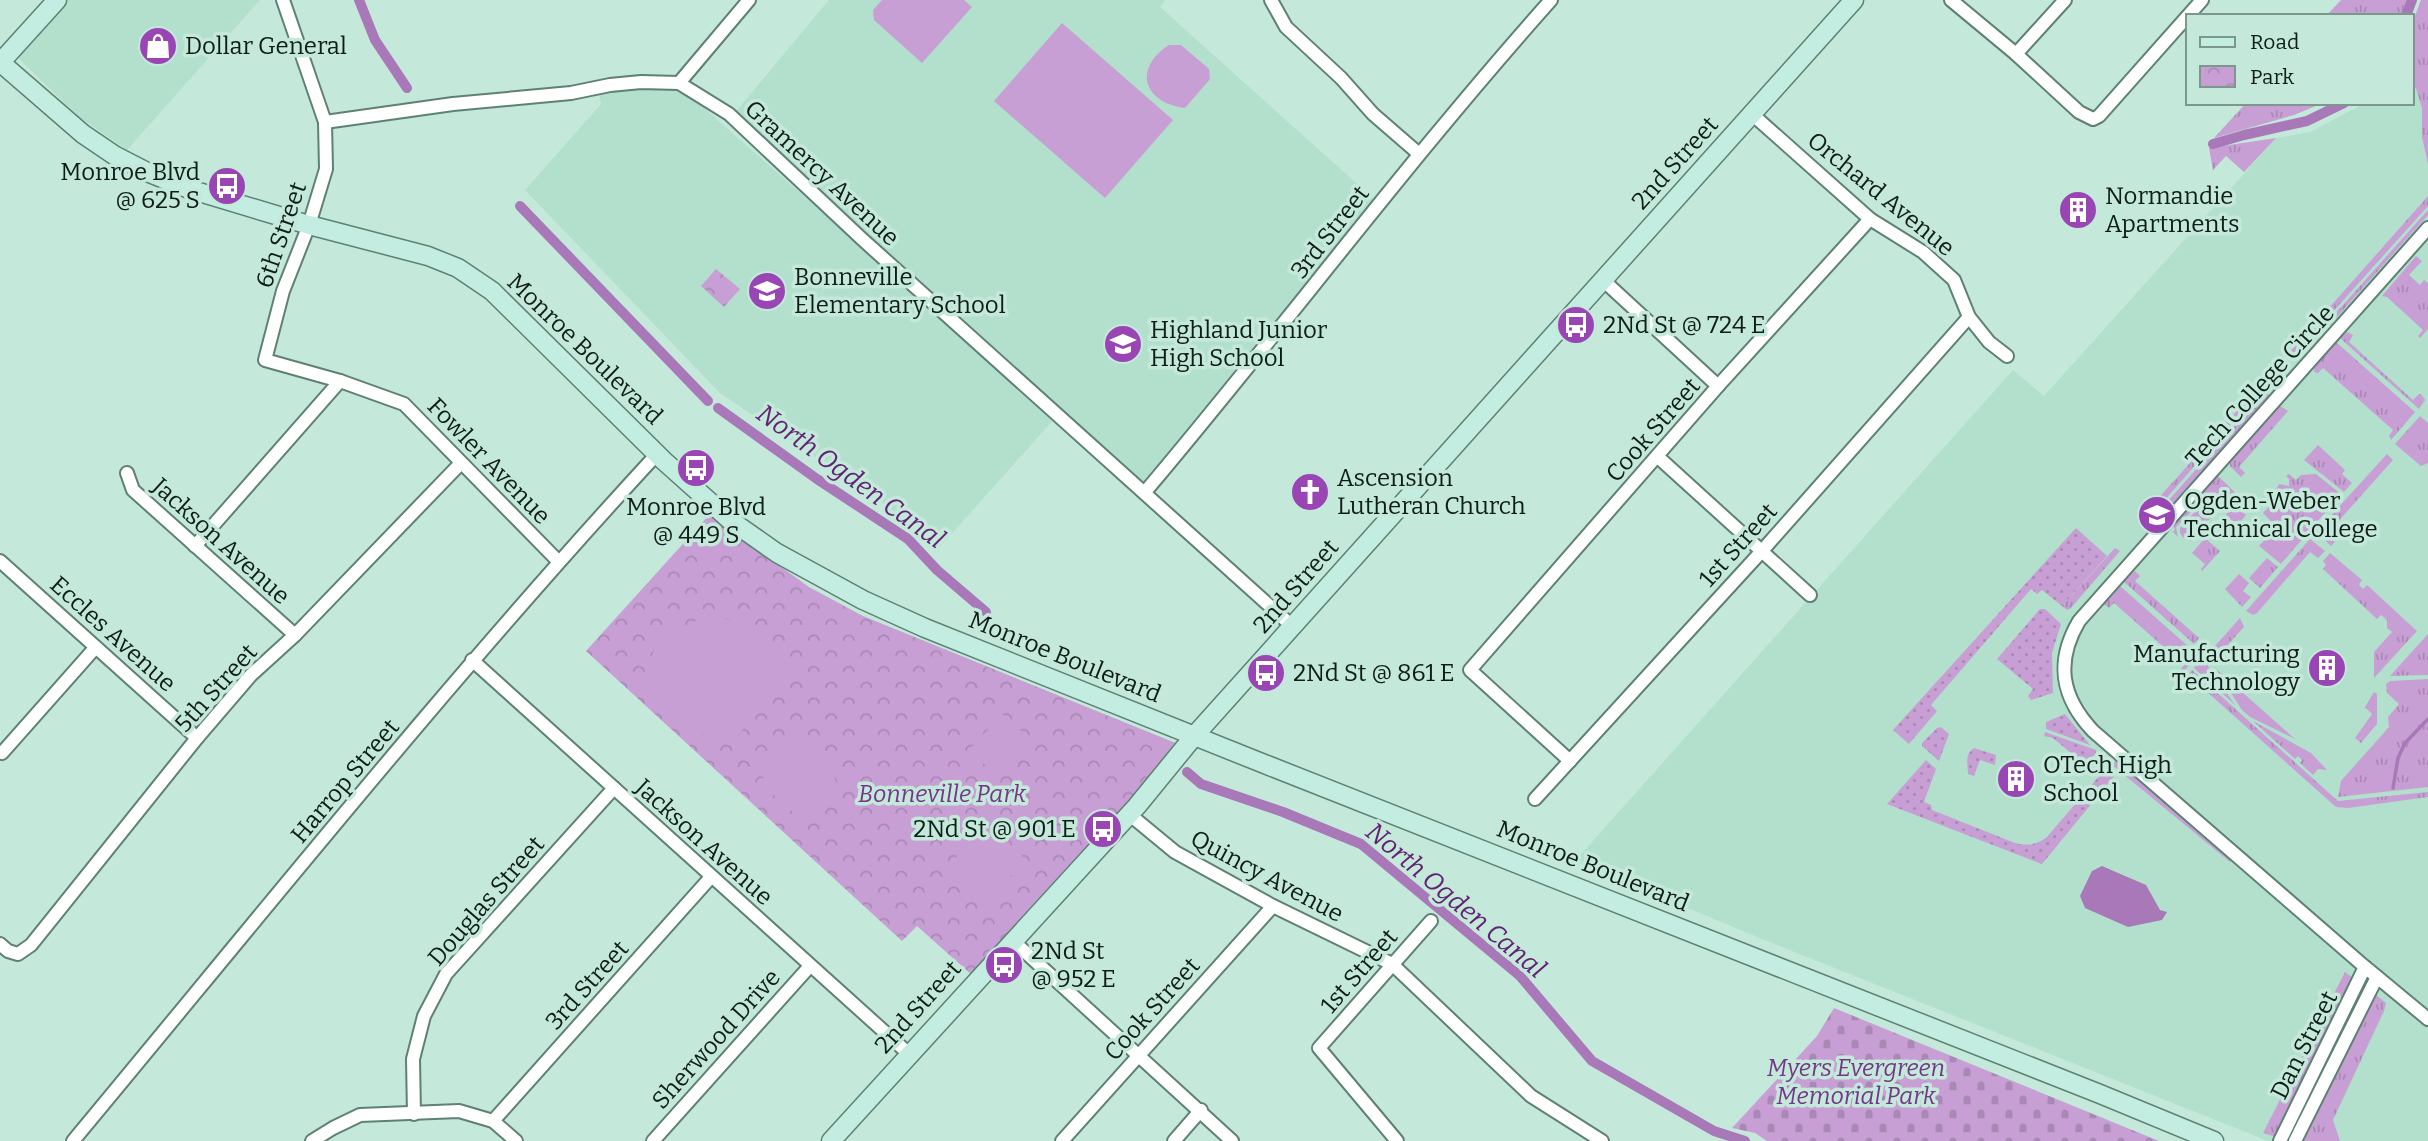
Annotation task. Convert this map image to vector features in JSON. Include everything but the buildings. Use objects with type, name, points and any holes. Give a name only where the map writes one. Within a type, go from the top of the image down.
[{"type":"main road","points":[[0,63],[57,0]]},
{"type":"main road","name":"2nd Street","points":[[831,1141],[1129,814],[1195,735],[1854,0]]},
{"type":"main road","name":"Monroe Boulevard","points":[[0,63],[83,134],[132,165],[189,188],[309,225],[445,261],[475,279],[521,319],[657,454],[739,527],[815,576],[895,615],[2214,1141]]},
{"type":"street","points":[[283,0],[325,122],[453,104],[571,93],[610,85],[641,82],[679,83],[749,0]]},
{"type":"street","points":[[1271,0],[1286,27],[1341,78],[1373,114],[1418,153]]},
{"type":"street","name":"3rd Street","points":[[1145,492],[1250,366],[1418,153],[1551,0]]},
{"type":"street","points":[[1951,0],[2016,54],[2079,112],[2092,119],[2099,116],[2186,18]]},
{"type":"street","points":[[2016,54],[2065,0]]},
{"type":"street","points":[[2190,14],[2202,0]]},
{"type":"street","name":"Gramercy Avenue","points":[[679,83],[729,114],[862,239],[1293,626]]},
{"type":"street","name":"Orchard Avenue","points":[[1752,114],[1870,219],[1923,252],[1954,280],[1969,317],[1989,342],[2007,356]]},
{"type":"street","name":"6th Street","points":[[265,360],[283,291],[309,225],[326,169],[325,122]]},
{"type":"street","name":"Cook Street","points":[[1570,761],[1470,670],[1718,386],[1870,219]]},
{"type":"street","name":"Tech College Circle","points":[[2428,229],[2079,621],[2071,635],[2064,660],[2065,682],[2070,700],[2079,717],[2093,731],[2428,1019]]},
{"type":"street","points":[[1603,279],[1718,386]]},
{"type":"street","name":"1st Street","points":[[1535,799],[1761,552],[1969,317]]},
{"type":"street","name":"Fowler Avenue","points":[[265,360],[341,380],[404,404],[558,561]]},
{"type":"street","points":[[195,547],[341,380]]},
{"type":"street","name":"Harrop Street","points":[[73,1141],[472,660],[558,561],[657,454]]},
{"type":"street","points":[[1658,457],[1810,595]]},
{"type":"street","name":"5th Street","points":[[0,944],[8,951],[18,954],[31,945],[251,675],[295,635],[461,463]]},
{"type":"street","name":"Jackson Avenue","points":[[127,473],[134,490],[295,635]]},
{"type":"street","name":"Eccles Avenue","points":[[0,561],[197,738]]},
{"type":"street","points":[[1,753],[96,648]]},
{"type":"street","name":"Jackson Avenue","points":[[472,660],[909,1054]]},
{"type":"street","name":"Douglas Street","points":[[414,1114],[413,1059],[424,1016],[446,974],[614,788]]},
{"type":"street","name":"Quincy Avenue","points":[[1129,814],[1175,852],[1273,906],[1392,964],[1531,1096],[1602,1141]]},
{"type":"street","name":"3rd Street","points":[[493,1121],[712,877]]},
{"type":"street","name":"Cook Street","points":[[1062,1141],[1273,906]]},
{"type":"street","name":"1st Street","points":[[1397,1141],[1319,1048],[1431,921]]},
{"type":"street","points":[[1012,940],[1233,1141]]},
{"type":"street","name":"Sherwood Drive","points":[[653,1141],[810,966]]},
{"type":"street","name":"Dan Street","points":[[2280,1141],[2365,967]]},
{"type":"street","name":"Dan Street","points":[[2295,1141],[2377,977]]},
{"type":"street","points":[[1174,1141],[1201,1110]]},
{"type":"street","points":[[312,1141],[360,1115],[459,1111],[493,1121],[516,1141]]},
{"type":"shaded area","points":[[66,0],[260,0],[127,150],[79,117],[16,56]]},
{"type":"shaded area","name":"Highland Junior High School","points":[[829,0],[1165,0],[1160,7],[1376,201],[1144,487],[733,115]]},
{"type":"shaded area","name":"Ogden-Weber Technical College","points":[[2421,0],[2428,0],[2428,1141],[2268,1141],[1767,941],[1575,861],[2013,370],[2044,396],[2276,138],[2310,132],[2361,105],[2414,105],[2414,19]]},
{"type":"shaded area","name":"Bonneville Elementary School","points":[[679,86],[1055,418],[938,549],[913,524],[720,393],[525,190],[601,104],[599,91]]},
{"type":"shaded area","points":[[2102,866],[2146,885],[2160,910],[2167,912],[2162,920],[2128,927],[2085,908],[2080,896],[2092,871]]},
{"type":"green space","points":[[882,0],[964,0],[972,7],[922,63],[874,20],[873,10]]},
{"type":"green space","points":[[2341,0],[2409,0],[2403,14],[2328,14]]},
{"type":"green space","points":[[2421,0],[2428,0],[2428,164],[2422,137],[2422,108],[2414,88],[2414,19]]},
{"type":"green space","points":[[1062,23],[1173,120],[1105,198],[994,101]]},
{"type":"green space","points":[[1169,45],[1181,45],[1209,69],[1210,79],[1185,108],[1160,99],[1148,84],[1150,64],[1157,54]]},
{"type":"green space","points":[[2244,105],[2318,105],[2294,115],[2214,138]]},
{"type":"green space","points":[[2276,138],[2244,172],[2226,156],[2213,170],[2209,148]]},
{"type":"green space","points":[[2428,196],[2428,206],[2294,355],[2290,352]]},
{"type":"green space","points":[[2428,210],[2428,215],[2328,327],[2325,325]]},
{"type":"green space","points":[[2416,256],[2422,261],[2409,275],[2420,285],[2424,280],[2428,283],[2428,329],[2420,338],[2418,336],[2423,330],[2387,297],[2382,296]]},
{"type":"green space","points":[[716,269],[740,289],[724,307],[701,286]]},
{"type":"green space","points":[[2347,332],[2353,335],[2349,342],[2413,400],[2421,394],[2425,400],[2419,409],[2340,338]]},
{"type":"green space","points":[[2336,342],[2415,412],[2391,440],[2389,436],[2393,430],[2323,368],[2318,373],[2314,372],[2314,367]]},
{"type":"green space","points":[[2259,386],[2262,389],[2149,518],[2145,513]]},
{"type":"green space","points":[[2265,392],[2269,395],[2156,523],[2151,520]]},
{"type":"green space","points":[[2280,406],[2288,411],[2239,467],[2245,473],[2241,477],[2230,466],[2230,461]]},
{"type":"green space","points":[[2420,416],[2428,423],[2428,463],[2421,466],[2395,444]]},
{"type":"green space","points":[[2318,445],[2345,470],[2342,474],[2352,483],[2344,492],[2304,460]]},
{"type":"green space","points":[[2387,454],[2393,460],[2327,534],[2335,542],[2331,546],[2316,532]]},
{"type":"green space","points":[[2289,474],[2296,480],[2301,475],[2316,474],[2341,494],[2306,535],[2273,529],[2269,526],[2272,522],[2263,513],[2271,504],[2279,484],[2289,486],[2286,476]]},
{"type":"green space","points":[[2218,476],[2244,501],[2238,508],[2246,515],[2237,525],[2226,515],[2231,507],[2226,500],[2218,499],[2213,504],[2200,503],[2176,527],[2178,537],[2173,532],[2173,526]]},
{"type":"green space","points":[[2200,506],[2211,507],[2217,511],[2201,524],[2195,539],[2185,540],[2180,528]]},
{"type":"green space","name":"Bonneville Park","points":[[709,515],[809,587],[863,616],[1183,746],[973,976],[917,926],[902,941],[586,651]]},
{"type":"green space","points":[[2076,528],[2107,556],[2062,606],[2042,590],[2037,594],[2031,589],[1931,705],[1937,711],[1909,744],[1893,730]]},
{"type":"green space","points":[[2271,533],[2304,537],[2281,564],[2259,546]]},
{"type":"green space","points":[[2205,538],[2220,551],[2202,571],[2205,564],[2192,553]]},
{"type":"green space","points":[[2310,539],[2325,551],[2318,558],[2310,552],[2257,613],[2253,615],[2246,611]]},
{"type":"green space","points":[[2115,548],[2120,551],[2071,608],[2067,610],[2062,606]]},
{"type":"green space","points":[[2330,553],[2362,580],[2359,585],[2363,589],[2367,585],[2417,631],[2374,678],[2374,652],[2392,632],[2387,628],[2387,620],[2381,615],[2377,619],[2323,569],[2326,565],[2323,561]]},
{"type":"green space","points":[[2267,558],[2278,567],[2260,588],[2249,578]]},
{"type":"green space","points":[[2135,571],[2140,576],[2135,581],[2199,638],[2194,644],[2123,581]]},
{"type":"green space","points":[[2239,574],[2249,583],[2243,591],[2251,597],[2242,607],[2225,589]]},
{"type":"green space","points":[[2120,586],[2198,655],[2178,678],[2176,676],[2184,665],[2114,603],[2109,608],[2104,604]]},
{"type":"green space","points":[[2040,609],[2045,609],[2061,624],[2052,653],[2053,693],[2031,700],[2028,696],[2033,689],[1997,659]]},
{"type":"green space","points":[[709,617],[735,621],[756,630],[774,645],[788,668],[734,741],[717,745],[644,690],[649,661],[662,641],[682,627]]},
{"type":"green space","points":[[2240,618],[2244,627],[2213,661],[2207,655]]},
{"type":"green space","points":[[2428,634],[2428,675],[2390,676]]},
{"type":"green space","points":[[2203,659],[2235,705],[2194,668]]},
{"type":"green space","points":[[2214,667],[2295,739],[2250,717],[2242,710]]},
{"type":"green space","points":[[2192,670],[2338,801],[2428,792],[2428,797],[2348,808],[2336,807],[2197,683],[2183,681]]},
{"type":"green space","points":[[2428,679],[2428,787],[2338,797],[2341,781],[2389,727],[2388,717],[2399,704],[2387,693],[2386,684],[2390,681]]},
{"type":"green space","points":[[2374,692],[2377,694],[2377,724],[2361,743],[2355,738],[2372,714],[2365,707]]},
{"type":"green space","points":[[1002,714],[1028,737],[995,774],[969,750]]},
{"type":"green space","points":[[2065,714],[2090,745],[2046,729],[2046,722]]},
{"type":"green space","points":[[2253,721],[2311,753],[2327,770],[2318,769],[2313,775],[2300,763],[2302,760],[2298,756],[2295,759]]},
{"type":"green space","points":[[1941,727],[1949,734],[1939,761],[1922,743]]},
{"type":"green space","points":[[795,729],[826,755],[836,781],[802,820],[764,786],[762,767]]},
{"type":"green space","points":[[2045,732],[2096,750],[2096,753],[2088,762],[2077,758],[2053,738],[2044,736]]},
{"type":"green space","points":[[1974,748],[1996,755],[1995,765],[1980,760],[1974,776],[1968,774],[1967,760]]},
{"type":"green space","points":[[2120,759],[2232,856],[2230,862],[2111,764]]},
{"type":"green space","points":[[1926,760],[1936,769],[1924,802],[1931,805],[1932,810],[2015,843],[2024,844],[2035,843],[2047,837],[2106,768],[2115,775],[2042,864],[1887,804]]},
{"type":"green space","points":[[983,822],[1022,855],[1022,865],[985,902],[961,880],[956,852]]},
{"type":"green space","points":[[2345,972],[2354,979],[2276,1137],[2263,1133]]},
{"type":"green space","points":[[2376,995],[2386,1003],[2384,1011],[2333,1120],[2340,1141],[2304,1141]]},
{"type":"green space","name":"Myers Evergreen Memorial Park","points":[[1834,1008],[2159,1141],[1767,1141],[1755,1133],[1732,1128],[1817,1036]]},
{"type":"waterway","name":"North Ogden Canal","points":[[359,0],[375,40],[407,88]]},
{"type":"waterway","points":[[2407,14],[2412,0]]},
{"type":"waterway","points":[[2213,144],[2307,121],[2340,105]]},
{"type":"waterway","name":"North Ogden Canal","points":[[520,206],[708,401]]},
{"type":"waterway","name":"North Ogden Canal","points":[[718,408],[817,479],[908,539],[937,570],[986,612]]},
{"type":"waterway","points":[[2393,788],[2398,758],[2405,743],[2428,719]]},
{"type":"waterway","name":"North Ogden Canal","points":[[1187,772],[1201,784],[1283,812],[1361,844],[1520,976],[1592,1061],[1714,1131],[1745,1141]]},
{"type":"place","name":"Dollar General","points":[[158,46]]},
{"type":"place","name":"Monroe Blvd @ 625 S","points":[[227,186]]},
{"type":"place","name":"Normandie Apartments","points":[[2078,210]]},
{"type":"place","name":"Bonneville Elementary School","points":[[767,291]]},
{"type":"place","name":"2Nd St @ 724 E","points":[[1576,325]]},
{"type":"place","name":"Highland Junior High School","points":[[1123,344]]},
{"type":"place","name":"Monroe Blvd @ 449 S","points":[[696,468]]},
{"type":"place","name":"Ascension Lutheran Church","points":[[1310,492]]},
{"type":"place","name":"Ogden-Weber Technical College","points":[[2157,515]]},
{"type":"place","name":"Manufacturing Technology","points":[[2327,668]]},
{"type":"place","name":"2Nd St @ 861 E","points":[[1266,673]]},
{"type":"place","name":"OTech High School","points":[[2016,779]]},
{"type":"place","name":"2Nd St @ 901 E","points":[[1103,829]]},
{"type":"place","name":"2Nd St @ 952 E","points":[[1004,965]]}]
